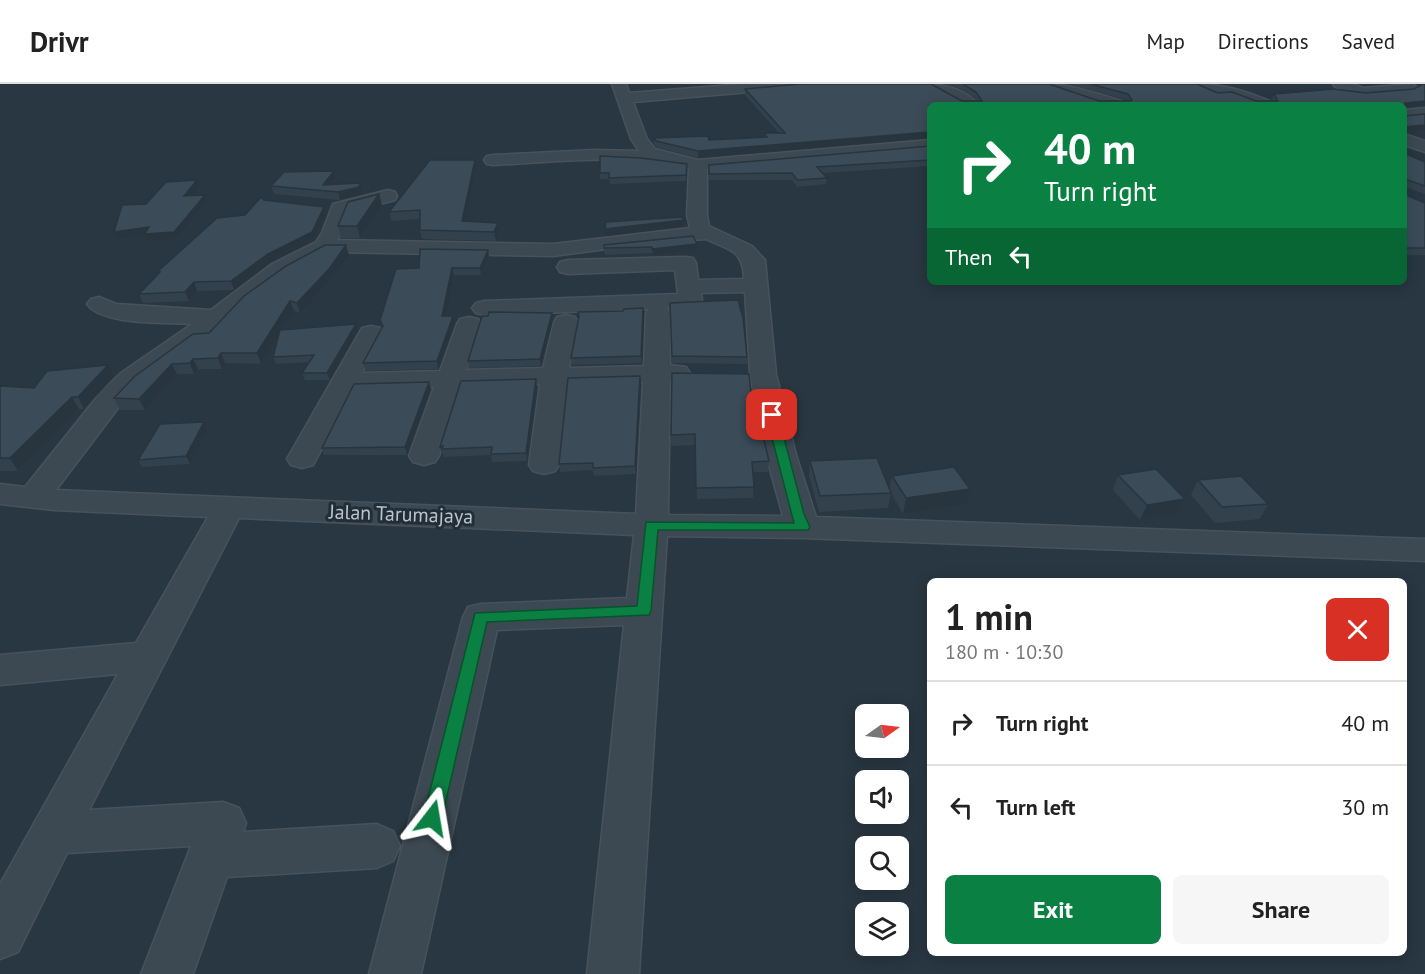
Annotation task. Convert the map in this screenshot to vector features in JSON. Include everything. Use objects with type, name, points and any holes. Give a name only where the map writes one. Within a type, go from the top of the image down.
[{"type":"street","points":[[655,157],[649,153],[639,139],[622,91],[797,84]]},
{"type":"street","points":[[930,84],[957,94],[968,102]]},
{"type":"street","points":[[1052,84],[1105,102]]},
{"type":"street","points":[[1202,84],[1238,93],[1260,102]]},
{"type":"street","points":[[1340,84],[1362,92],[1401,86],[1425,96]]},
{"type":"street","points":[[1407,116],[1425,113]]},
{"type":"street","points":[[1407,118],[1425,127]]},
{"type":"street","points":[[1407,140],[1425,147]]},
{"type":"street","points":[[493,160],[595,154],[655,157],[698,165],[927,145]]},
{"type":"street","points":[[698,165],[696,201],[699,226],[727,240],[751,255],[754,260],[757,285],[751,374],[781,455],[803,527]]},
{"type":"street","points":[[318,206],[340,208],[388,196]]},
{"type":"street","points":[[33,498],[111,398],[151,363],[216,318],[280,269],[323,246],[332,233],[340,208]]},
{"type":"street","points":[[323,246],[548,250],[660,236],[709,233]]},
{"type":"street","points":[[424,456],[476,316],[690,300],[685,263],[498,269]]},
{"type":"street","points":[[688,287],[757,285]]},
{"type":"street","points":[[99,304],[111,311],[216,318]]},
{"type":"street","points":[[614,974],[651,525],[658,313]]},
{"type":"street","points":[[544,465],[554,376],[566,322]]},
{"type":"street","points":[[302,459],[370,333]]},
{"type":"street","points":[[346,381],[657,373],[704,374]]},
{"type":"street","name":"Jalan Tarumajaya","points":[[0,494],[33,498],[651,525],[803,527],[1425,550]]},
{"type":"street","points":[[0,934],[229,507]]},
{"type":"street","points":[[395,974],[481,617],[644,611]]},
{"type":"street","points":[[0,670],[148,657]]},
{"type":"street","points":[[53,833],[224,823],[166,974]]},
{"type":"street","points":[[211,856],[377,846]]},
{"type":"building","points":[[799,84],[931,84],[962,101],[982,101],[976,92],[963,84],[1049,84],[1099,101],[1130,101],[1132,100],[1128,94],[1090,84],[1197,84],[1218,93],[1232,92],[1256,101],[1278,101],[1274,94],[1334,89],[1365,93],[1414,89],[1425,84],[1425,101],[927,102],[927,132],[698,151],[656,141],[654,138],[708,136],[709,140],[767,137],[764,133],[785,133],[745,89]]},
{"type":"building","points":[[1425,114],[1425,125],[1407,127],[1407,116]]},
{"type":"building","points":[[927,146],[927,160],[817,167],[827,178],[797,180],[792,173],[709,174],[709,165]]},
{"type":"building","points":[[1407,154],[1425,162],[1425,186],[1408,180]]},
{"type":"building","points":[[600,156],[687,164],[686,175],[609,178],[609,173],[600,173]]},
{"type":"building","points":[[430,160],[475,160],[462,221],[498,223],[494,232],[420,230],[420,210],[389,212]]},
{"type":"building","points":[[334,171],[323,185],[360,183],[359,187],[338,192],[271,186],[284,172]]},
{"type":"building","points":[[197,180],[184,196],[205,195],[174,232],[145,234],[149,227],[114,232],[122,205],[146,204],[166,182]]},
{"type":"building","points":[[379,194],[357,226],[338,226],[348,202]]},
{"type":"building","points":[[1407,195],[1425,203],[1425,248],[1407,248]]},
{"type":"building","points":[[261,197],[264,200],[324,207],[312,232],[268,254],[231,281],[194,282],[185,292],[139,294],[160,272],[157,272],[217,218],[245,215]]},
{"type":"building","points":[[682,217],[684,220],[605,229],[606,222]]},
{"type":"building","points":[[693,236],[697,244],[652,249],[652,247],[604,248],[604,245]]},
{"type":"building","points":[[325,245],[346,245],[329,269],[297,303],[290,301],[257,353],[221,353],[218,358],[193,359],[190,363],[172,364],[139,399],[114,398],[135,376],[193,334],[209,333],[244,296],[286,266]]},
{"type":"building","points":[[420,249],[488,250],[480,268],[452,268],[442,316],[453,316],[437,361],[363,363],[383,326],[380,320],[396,269],[419,268]]},
{"type":"building","points":[[738,300],[743,318],[747,357],[672,356],[670,303]]},
{"type":"building","points":[[643,308],[641,356],[571,358],[578,312]]},
{"type":"building","points":[[489,312],[552,313],[540,359],[468,361],[482,316],[488,316]]},
{"type":"building","points":[[356,324],[327,373],[302,373],[314,355],[273,357],[280,330]]},
{"type":"building","points":[[108,365],[78,397],[72,397],[10,458],[0,458],[0,386],[34,388],[47,371]]},
{"type":"building","points":[[672,373],[749,374],[755,437],[763,436],[769,461],[752,462],[754,487],[696,488],[695,434],[671,435]]},
{"type":"building","points":[[640,376],[635,466],[593,468],[593,463],[559,464],[568,378]]},
{"type":"building","points":[[536,379],[526,453],[491,454],[492,447],[442,449],[443,446],[440,447],[461,381]]},
{"type":"building","points":[[429,382],[405,447],[322,448],[354,384]]},
{"type":"building","points":[[204,422],[186,456],[138,460],[160,424]]},
{"type":"building","points":[[877,458],[891,493],[820,496],[810,461]]},
{"type":"building","points":[[954,467],[970,489],[906,498],[892,476]]},
{"type":"building","points":[[1156,469],[1185,499],[1147,505],[1118,475]]},
{"type":"building","points":[[1241,476],[1268,504],[1222,507],[1198,480]]},
{"type":"route","points":[[432,818],[481,617],[644,611],[651,525],[803,527],[797,514],[772,415]]}]
